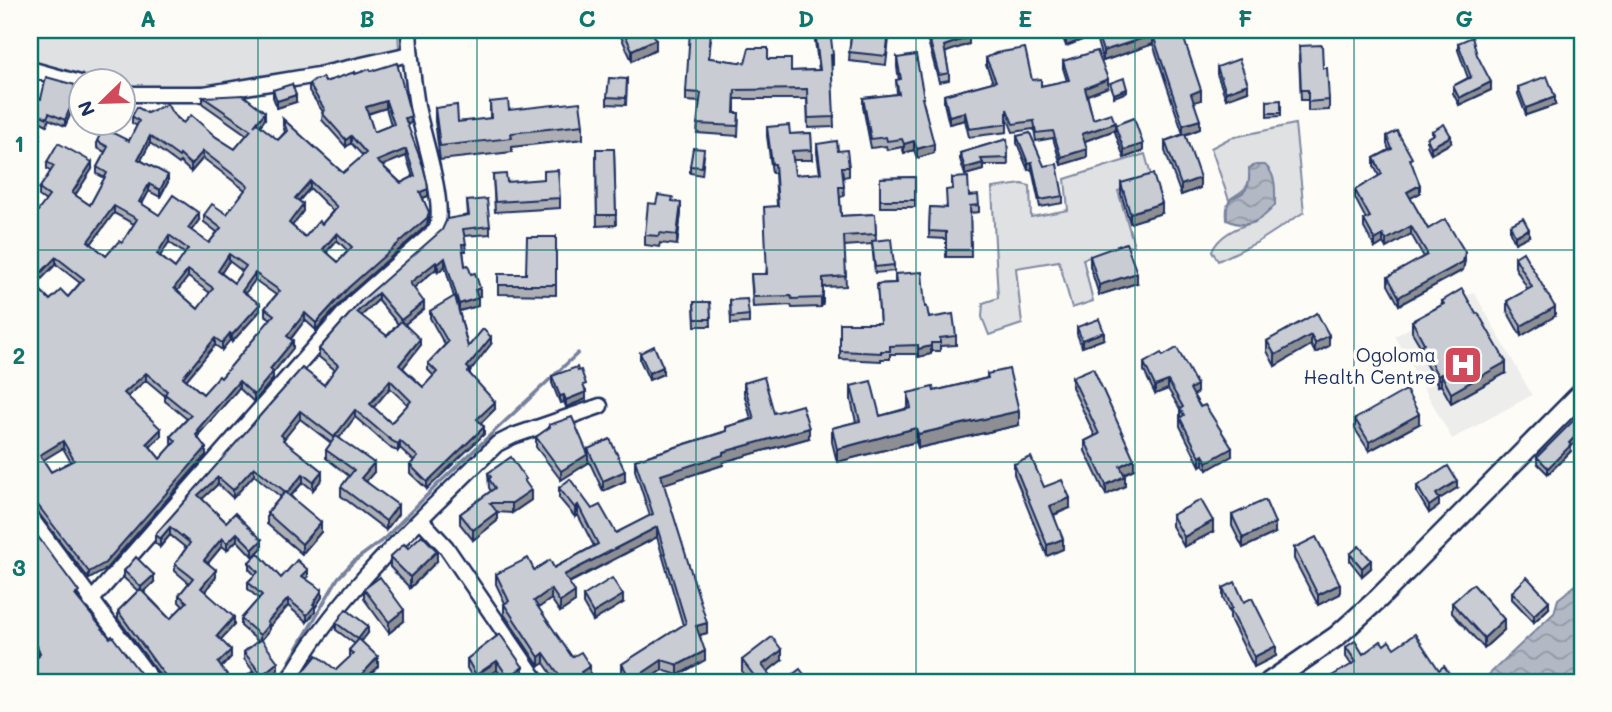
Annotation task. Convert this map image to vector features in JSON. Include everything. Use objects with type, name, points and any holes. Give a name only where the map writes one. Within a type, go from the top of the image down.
[{"type":"street","points":[[91,601],[354,302],[436,230],[439,214],[417,105],[409,30]]},
{"type":"street","points":[[136,94],[204,94],[318,75],[410,54]]},
{"type":"street","points":[[30,69],[66,79]]},
{"type":"street","points":[[1270,682],[1337,636],[1379,598],[1582,393]]},
{"type":"street","points":[[288,682],[300,661],[342,605],[385,556],[497,444],[600,406]]},
{"type":"street","points":[[30,517],[153,682]]},
{"type":"street","points":[[421,520],[446,547],[538,682]]},
{"type":"shaded area","points":[[30,30],[398,30],[399,50],[241,83],[144,89],[136,87],[136,66],[66,66],[66,71],[30,62]]},
{"type":"shaded area","points":[[1295,124],[1304,212],[1258,242],[1218,261],[1212,251],[1215,245],[1237,228],[1256,222],[1249,174],[1246,187],[1229,200],[1211,148],[1230,138]]},
{"type":"shaded area","points":[[1145,154],[1152,179],[1118,191],[1134,245],[1083,259],[1093,301],[1072,308],[1059,261],[1016,268],[1022,324],[989,335],[982,317],[983,303],[998,298],[992,188],[1022,184],[1030,186],[1031,217],[1068,210],[1065,179]]},
{"type":"shaded area","name":"Ogoloma Health Centre","points":[[1474,292],[1532,395],[1452,439],[1395,336]]},
{"type":"water","points":[[1265,165],[1272,174],[1275,205],[1247,224],[1227,220],[1228,204],[1245,190],[1249,181],[1249,168]]},
{"type":"water","points":[[1582,580],[1582,682],[1481,682],[1554,613],[1558,599]]},
{"type":"building","points":[[623,30],[651,30],[656,39],[632,50]]},
{"type":"building","points":[[690,30],[711,30],[709,58],[745,63],[749,48],[768,48],[768,59],[791,59],[791,71],[820,70],[815,31],[830,30],[834,117],[808,118],[807,89],[735,90],[734,113],[739,113],[738,126],[697,124],[701,93],[686,92]]},
{"type":"building","points":[[852,30],[889,31],[886,56],[849,52]]},
{"type":"building","points":[[927,30],[966,30],[969,37],[944,46],[949,73],[939,75]]},
{"type":"building","points":[[1064,30],[1083,30],[1066,36]]},
{"type":"building","points":[[1096,30],[1181,30],[1201,90],[1191,94],[1200,120],[1183,125],[1153,35],[1103,51]]},
{"type":"building","points":[[1472,37],[1477,55],[1491,82],[1459,98],[1453,86],[1471,77],[1458,43]]},
{"type":"building","points":[[1322,45],[1329,100],[1308,102],[1308,90],[1301,90],[1299,46]]},
{"type":"building","points":[[1025,48],[1032,80],[1041,79],[1041,86],[1069,80],[1063,61],[1097,51],[1108,79],[1085,88],[1093,119],[1111,113],[1115,123],[1082,134],[1087,149],[1061,157],[1053,131],[1036,133],[1034,121],[1013,124],[1007,109],[1007,124],[969,129],[965,112],[949,116],[944,95],[996,81],[986,58],[996,53]]},
{"type":"building","points":[[916,55],[922,98],[934,144],[917,149],[914,141],[904,144],[902,139],[871,139],[863,98],[899,94],[896,80],[901,79],[897,58]]},
{"type":"building","points":[[1239,59],[1248,84],[1226,92],[1217,67]]},
{"type":"building","points":[[397,63],[411,116],[405,118],[427,182],[428,189],[420,192],[429,212],[427,218],[348,288],[316,323],[305,313],[287,336],[293,341],[270,369],[273,372],[254,395],[239,381],[197,430],[199,431],[196,435],[206,448],[105,563],[89,572],[37,504],[30,501],[30,429],[37,425],[30,412],[30,304],[33,301],[30,298],[30,211],[35,215],[49,196],[39,189],[54,166],[47,162],[58,143],[92,162],[72,193],[90,205],[107,173],[97,167],[108,147],[97,141],[99,136],[119,136],[129,141],[132,136],[136,136],[139,121],[136,119],[137,107],[147,113],[167,104],[183,123],[191,115],[216,137],[235,149],[251,130],[203,97],[243,95],[265,112],[254,126],[257,123],[278,140],[287,131],[283,119],[343,173],[366,153],[351,136],[346,140],[322,113],[325,110],[309,84],[314,80],[323,78],[325,82],[370,69],[371,71]],"holes":[[[386,101],[394,124],[374,132],[366,107]],[[150,136],[191,165],[203,151],[248,186],[227,214],[212,204],[204,215],[221,228],[209,243],[188,228],[199,213],[173,195],[159,215],[139,202],[149,184],[160,190],[168,175],[138,159]],[[406,149],[415,176],[401,183],[377,161]],[[310,181],[337,207],[322,224],[319,221],[305,237],[289,223],[303,204],[295,198]],[[114,206],[137,219],[122,243],[119,241],[106,256],[88,241]],[[337,233],[352,247],[338,262],[323,249]],[[169,235],[188,249],[175,268],[157,254]],[[229,254],[246,266],[234,283],[218,271]],[[56,257],[84,279],[68,297],[61,290],[50,300],[32,282]],[[188,270],[213,288],[198,309],[174,288]],[[255,273],[280,291],[265,308],[274,315],[221,378],[219,376],[203,394],[183,377],[215,338],[222,343],[260,304],[242,291]],[[146,373],[167,391],[165,394],[191,415],[171,436],[176,441],[160,459],[147,443],[161,429],[124,393]],[[63,441],[74,460],[51,472],[40,455]]]},
{"type":"building","points":[[1547,76],[1555,97],[1526,108],[1518,87]]},
{"type":"building","points":[[46,77],[66,83],[65,120],[49,113],[47,118],[30,110],[30,95],[41,99]]},
{"type":"building","points":[[609,78],[627,79],[626,98],[607,97]]},
{"type":"building","points":[[1124,78],[1127,89],[1114,94],[1110,83]]},
{"type":"building","points":[[292,84],[296,95],[277,101],[273,90]]},
{"type":"building","points":[[508,100],[509,110],[580,102],[583,125],[511,133],[512,138],[440,146],[435,108],[457,105],[458,122],[491,118],[490,102]]},
{"type":"building","points":[[1281,100],[1281,113],[1267,113],[1267,101]]},
{"type":"building","points":[[1134,118],[1143,144],[1124,150],[1115,125]]},
{"type":"building","points":[[1444,124],[1451,136],[1431,147],[1427,138],[1434,134],[1432,131]]},
{"type":"building","points":[[789,125],[790,134],[811,133],[812,150],[792,151],[795,175],[821,173],[817,144],[837,141],[838,151],[847,150],[849,167],[842,167],[844,187],[839,187],[841,216],[875,214],[876,234],[844,236],[846,276],[823,278],[821,298],[753,297],[751,274],[767,274],[764,207],[778,206],[775,164],[772,164],[767,127]]},
{"type":"building","points":[[32,127],[40,132],[36,144],[30,142]]},
{"type":"building","points":[[1397,131],[1412,158],[1410,159],[1420,185],[1407,192],[1428,229],[1445,219],[1465,252],[1463,262],[1399,297],[1388,277],[1427,253],[1411,226],[1386,240],[1383,235],[1375,240],[1364,220],[1370,217],[1355,190],[1382,174],[1374,158],[1392,149],[1387,136]]},
{"type":"building","points":[[1030,133],[1044,166],[1057,164],[1063,196],[1040,200],[1032,162],[1028,163],[1017,136]]},
{"type":"building","points":[[1185,134],[1200,178],[1181,185],[1165,141]]},
{"type":"building","points":[[1007,139],[1008,158],[981,159],[983,163],[965,168],[960,153]]},
{"type":"building","points":[[693,148],[704,149],[702,167],[690,166]]},
{"type":"building","points":[[596,149],[614,149],[616,215],[597,215]]},
{"type":"building","points":[[558,170],[560,198],[495,202],[493,175],[506,174],[507,182],[544,179],[544,171]]},
{"type":"building","points":[[1153,174],[1162,203],[1130,213],[1121,183]]},
{"type":"building","points":[[915,177],[915,200],[880,200],[880,178]]},
{"type":"building","points":[[968,177],[969,196],[978,195],[979,205],[970,206],[971,250],[946,250],[946,232],[929,231],[930,207],[947,208],[946,190],[953,189],[952,178]]},
{"type":"building","points":[[658,195],[673,197],[672,201],[681,203],[677,235],[645,235],[648,203],[656,204]]},
{"type":"building","points":[[487,199],[490,226],[463,229],[466,244],[462,244],[465,266],[468,265],[471,274],[475,273],[480,288],[475,290],[478,298],[459,304],[445,258],[410,283],[424,302],[401,320],[378,293],[357,312],[387,336],[401,321],[420,339],[399,365],[423,387],[437,372],[428,363],[448,342],[430,311],[455,296],[468,347],[483,329],[491,337],[467,367],[470,370],[468,372],[495,402],[477,419],[484,427],[427,482],[410,465],[418,457],[400,441],[398,444],[392,441],[355,410],[334,437],[300,411],[281,435],[283,440],[322,471],[313,482],[303,474],[287,493],[254,467],[233,490],[218,477],[198,495],[226,522],[235,513],[262,540],[253,549],[237,533],[227,543],[222,538],[204,560],[216,570],[201,588],[234,617],[217,636],[231,650],[218,663],[233,682],[171,682],[118,611],[140,589],[170,619],[187,602],[179,595],[193,578],[175,564],[190,543],[170,527],[160,539],[155,535],[302,368],[324,385],[338,365],[319,349],[361,301],[442,230],[447,219],[469,215],[467,201]],"holes":[[[390,380],[411,401],[391,423],[370,404]]]},
{"type":"building","points":[[1523,218],[1529,229],[1515,236],[1510,225]]},
{"type":"building","points":[[527,237],[556,237],[556,285],[498,285],[498,274],[526,274]]},
{"type":"building","points":[[891,239],[894,265],[875,267],[872,241]]},
{"type":"building","points":[[1126,243],[1137,273],[1099,285],[1090,256]]},
{"type":"building","points":[[1523,252],[1555,307],[1521,326],[1507,301],[1532,287],[1515,257]]},
{"type":"building","points":[[922,272],[925,307],[929,318],[953,314],[956,336],[940,338],[940,343],[931,343],[931,346],[918,349],[918,345],[890,346],[890,351],[881,353],[840,351],[840,323],[880,323],[877,284],[896,283],[895,274]]},
{"type":"building","points":[[1462,289],[1506,362],[1451,393],[1421,345],[1424,343],[1412,321],[1444,304],[1442,301]]},
{"type":"building","points":[[747,299],[749,315],[731,317],[730,300]]},
{"type":"building","points":[[694,302],[710,302],[711,319],[695,319]]},
{"type":"building","points":[[1317,313],[1329,335],[1315,343],[1311,335],[1275,355],[1267,341]]},
{"type":"building","points":[[1099,319],[1104,332],[1082,340],[1077,327]]},
{"type":"building","points":[[654,346],[663,367],[649,373],[640,353]]},
{"type":"building","points":[[1177,348],[1197,385],[1190,389],[1200,407],[1205,405],[1232,448],[1207,462],[1203,455],[1200,457],[1180,418],[1184,415],[1180,409],[1183,407],[1168,381],[1155,386],[1144,363]]},
{"type":"building","points":[[577,367],[578,371],[581,370],[586,392],[566,400],[564,395],[560,396],[552,376]]},
{"type":"building","points":[[1093,368],[1134,459],[1120,466],[1125,476],[1106,485],[1085,441],[1099,434],[1072,377]]},
{"type":"building","points":[[1009,369],[1019,411],[918,434],[916,428],[837,449],[832,428],[860,421],[851,386],[871,381],[880,416],[911,408],[908,393],[933,387],[934,391],[988,378],[987,374]]},
{"type":"building","points":[[764,377],[774,413],[802,405],[809,428],[723,452],[723,455],[661,475],[707,623],[696,626],[705,651],[678,665],[662,660],[632,682],[610,682],[626,671],[622,664],[686,623],[657,527],[564,575],[575,592],[560,602],[551,589],[534,601],[572,657],[581,652],[590,666],[581,672],[587,682],[564,682],[544,653],[539,657],[504,604],[509,601],[496,574],[528,558],[534,570],[550,560],[554,568],[598,544],[578,505],[575,508],[559,488],[570,479],[592,509],[600,505],[616,533],[653,514],[635,460],[727,431],[726,427],[754,419],[744,383]]},
{"type":"building","points":[[1406,390],[1419,414],[1369,442],[1355,419]]},
{"type":"building","points":[[1580,414],[1582,429],[1569,443],[1571,445],[1548,468],[1537,457]]},
{"type":"building","points":[[572,417],[588,454],[561,471],[536,437],[550,427],[549,425]]},
{"type":"building","points":[[336,436],[374,463],[361,478],[398,505],[386,521],[341,487],[354,470],[326,450]]},
{"type":"building","points":[[610,439],[625,471],[603,481],[588,449]]},
{"type":"building","points":[[511,457],[531,490],[512,503],[490,503],[497,512],[473,530],[460,514],[495,488],[488,473]]},
{"type":"building","points":[[1031,457],[1044,487],[1062,480],[1070,498],[1050,506],[1063,539],[1047,545],[1014,464]]},
{"type":"building","points":[[1448,466],[1457,481],[1436,494],[1439,499],[1429,506],[1417,486]]},
{"type":"building","points":[[285,492],[321,522],[302,544],[267,513]]},
{"type":"building","points":[[1201,500],[1213,521],[1184,537],[1172,515]]},
{"type":"building","points":[[1265,500],[1275,523],[1243,538],[1232,515]]},
{"type":"building","points":[[30,526],[79,592],[75,595],[110,638],[112,636],[147,682],[135,682],[130,675],[121,682],[111,682],[106,677],[101,682],[30,682],[30,663],[40,653],[35,641],[30,644]]},
{"type":"building","points":[[1582,534],[1582,547],[1576,541]]},
{"type":"building","points":[[422,535],[437,551],[410,577],[390,557],[404,544],[408,548]]},
{"type":"building","points":[[1316,537],[1340,584],[1318,595],[1294,548]]},
{"type":"building","points":[[1359,546],[1371,560],[1362,568],[1350,554]]},
{"type":"building","points":[[258,553],[281,578],[297,560],[308,570],[302,576],[322,590],[307,615],[288,599],[267,622],[269,624],[260,635],[241,619],[262,595],[248,582],[258,572],[249,562]]},
{"type":"building","points":[[136,557],[154,575],[141,587],[124,571]]},
{"type":"building","points":[[380,577],[404,610],[389,622],[364,589]]},
{"type":"building","points":[[1527,577],[1549,601],[1534,615],[1512,592]]},
{"type":"building","points":[[612,578],[623,595],[593,613],[583,596]]},
{"type":"building","points":[[1235,582],[1244,602],[1252,598],[1276,646],[1254,657],[1230,609],[1232,608],[1223,588]]},
{"type":"building","points":[[1473,584],[1504,619],[1484,638],[1452,603]]},
{"type":"building","points":[[346,609],[368,626],[358,639],[336,623]]},
{"type":"building","points":[[500,634],[523,667],[508,677],[497,661],[476,675],[467,659]]},
{"type":"building","points":[[1415,634],[1439,670],[1444,666],[1455,682],[1323,681],[1356,662],[1346,647],[1355,641],[1363,654],[1381,641],[1384,645],[1389,641],[1394,648]]},
{"type":"building","points":[[772,637],[782,650],[762,665],[775,682],[759,682],[742,660]]},
{"type":"building","points":[[261,639],[278,662],[262,675],[244,652]]},
{"type":"building","points":[[359,639],[378,657],[355,682],[305,682],[299,677],[317,655],[336,670],[353,654],[349,650]]},
{"type":"building","points":[[800,669],[810,682],[783,682]]},
{"type":"building","points":[[252,672],[261,682],[240,682]]},
{"type":"building","points":[[392,673],[399,682],[380,682]]},
{"type":"waterway","points":[[278,682],[338,578],[353,562],[384,539],[438,484],[578,353]]},
{"type":"place","name":"Ogoloma Health Centre","points":[[1463,365]]}]
